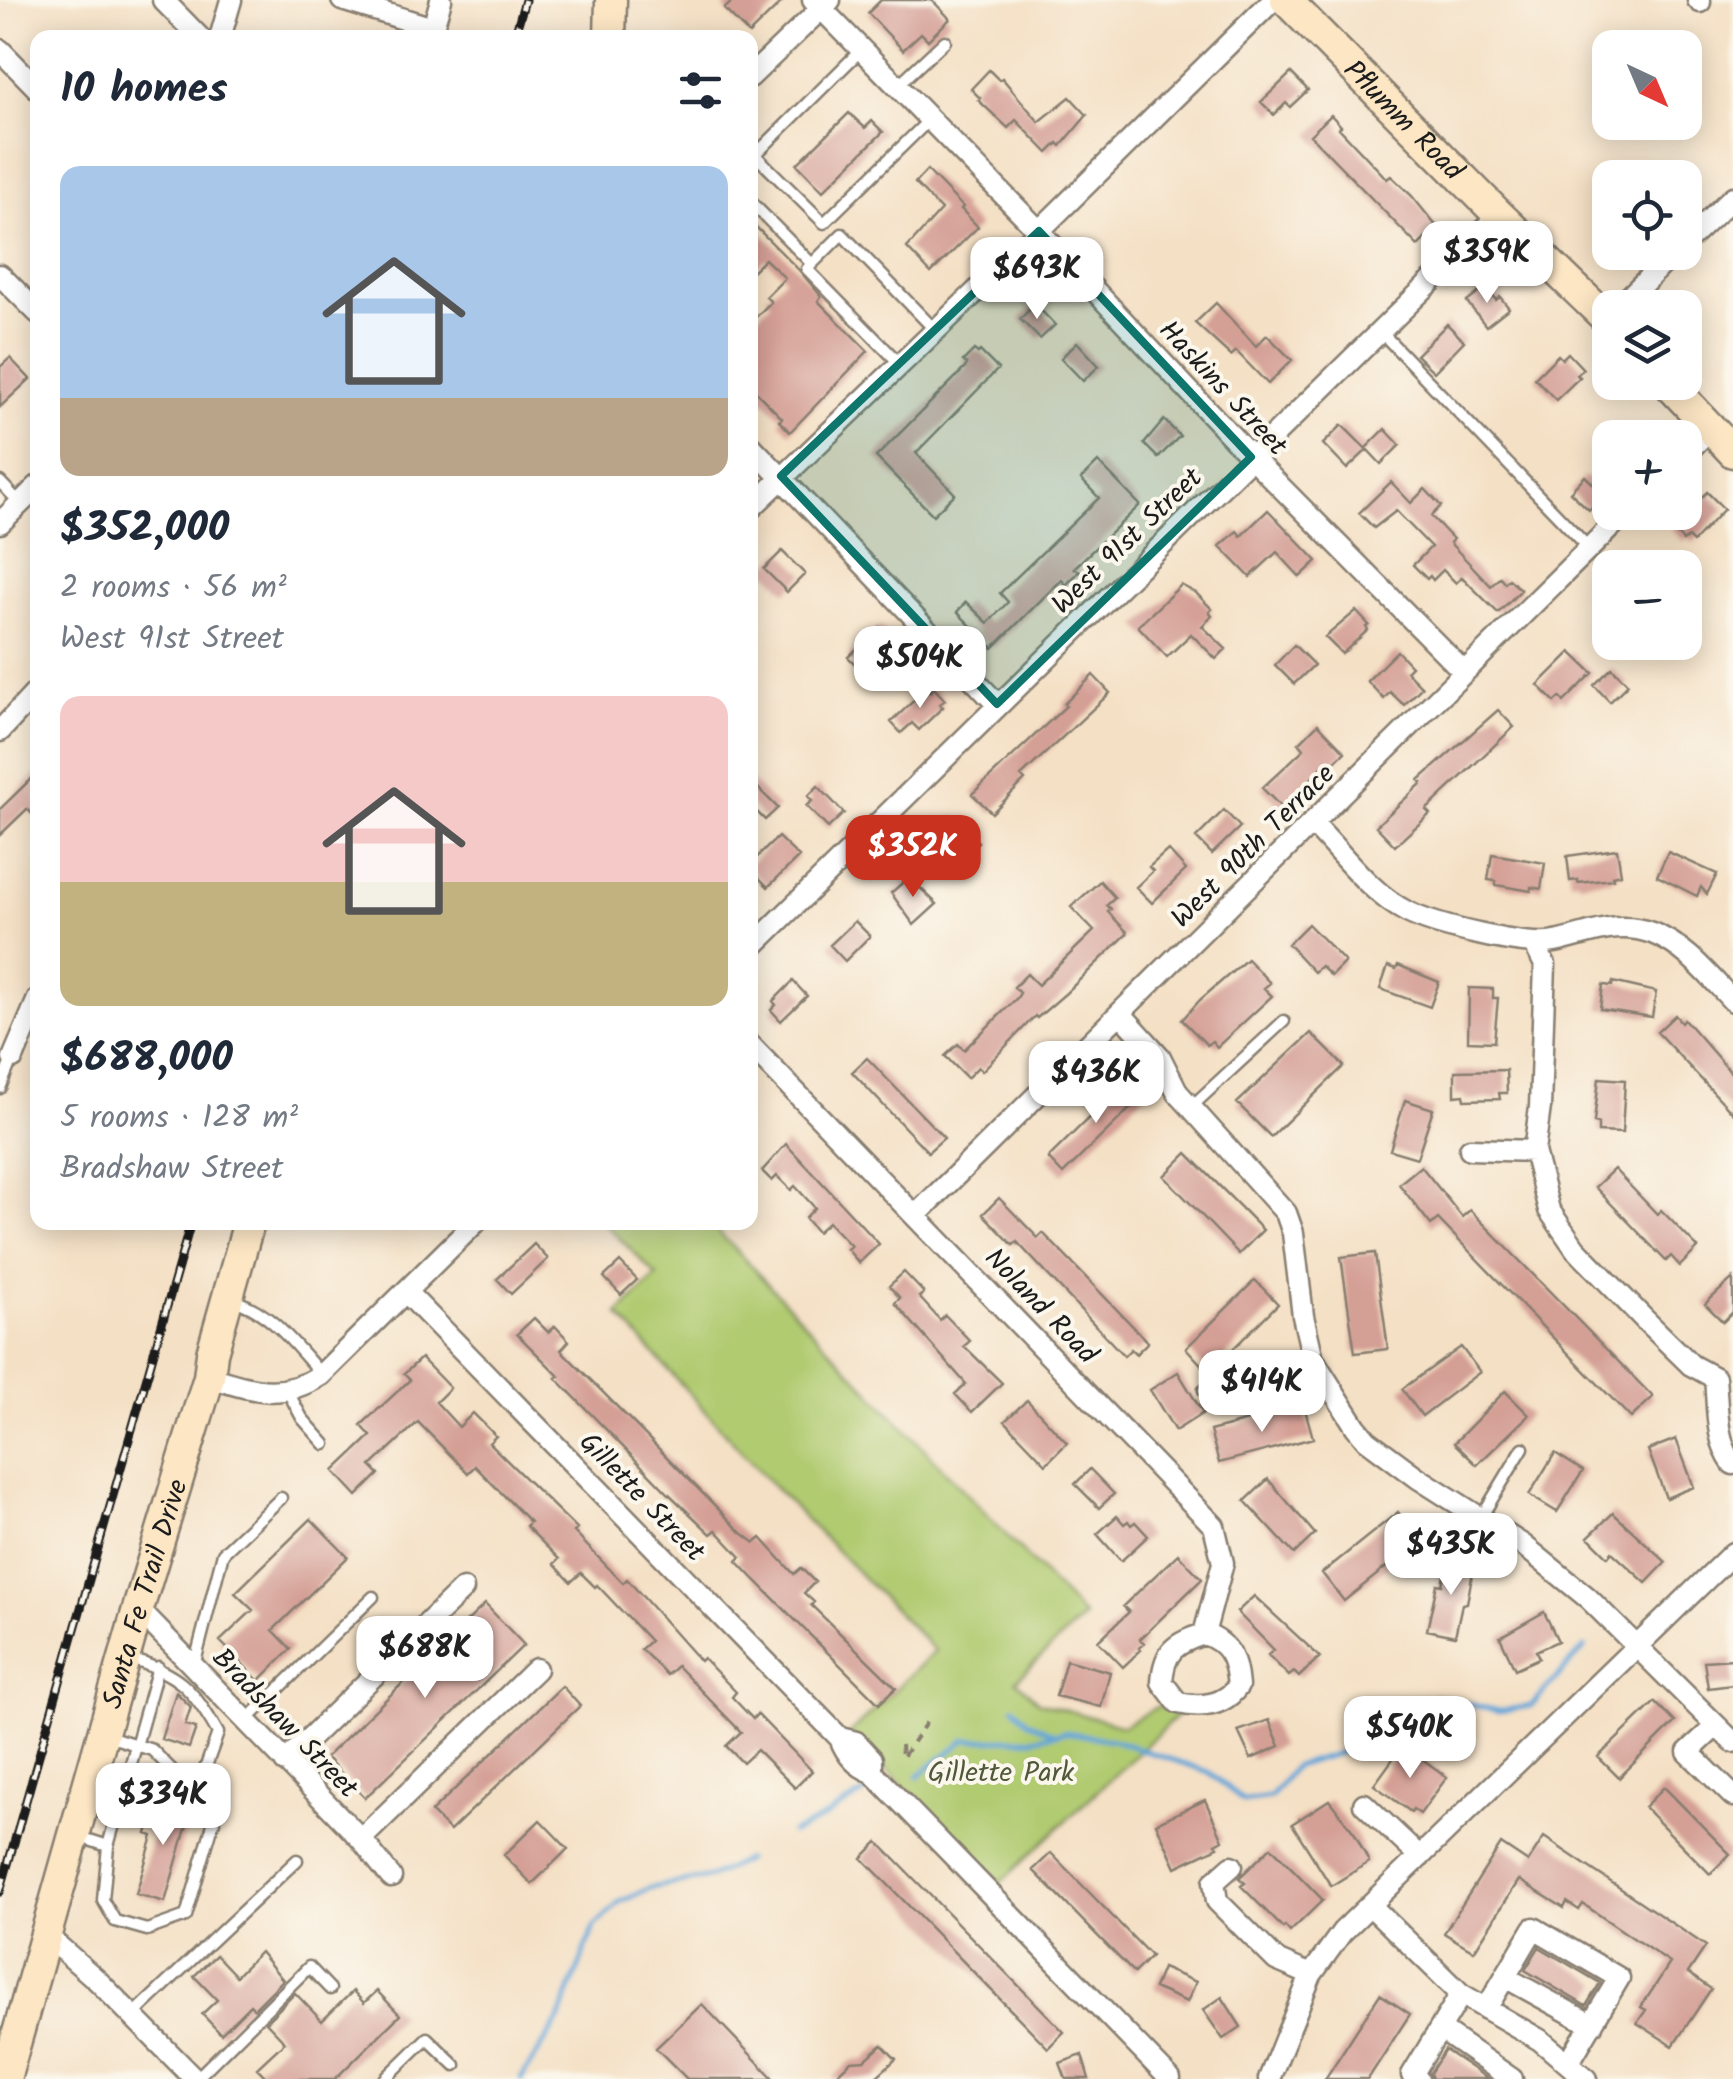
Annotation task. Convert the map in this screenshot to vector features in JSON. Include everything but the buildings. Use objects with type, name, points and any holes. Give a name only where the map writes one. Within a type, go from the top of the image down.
[{"type":"main road","points":[[610,30],[611,0]]},
{"type":"main road","name":"Pflumm Road","points":[[1286,0],[1499,215],[1592,299]]},
{"type":"main road","points":[[1683,400],[1733,452]]},
{"type":"main road","name":"Santa Fe Trail Drive","points":[[5,2079],[138,1609],[210,1377],[212,1353],[247,1230]]},
{"type":"street","points":[[163,0],[192,30]]},
{"type":"street","points":[[222,30],[231,0]]},
{"type":"street","points":[[342,0],[424,30]]},
{"type":"street","points":[[433,30],[442,0]]},
{"type":"street","points":[[758,500],[1273,0]]},
{"type":"street","points":[[758,69],[822,3]]},
{"type":"street","name":"Haskins Street","points":[[822,3],[862,50],[1251,457],[1464,672]]},
{"type":"street","points":[[0,50],[30,81]]},
{"type":"street","points":[[1702,227],[1733,197]]},
{"type":"street","name":"West 91st Street","points":[[758,940],[1499,215]]},
{"type":"street","points":[[1637,290],[1657,270]]},
{"type":"street","points":[[0,275],[30,306]]},
{"type":"street","points":[[1702,437],[1710,429]]},
{"type":"street","points":[[758,453],[997,704]]},
{"type":"street","points":[[0,522],[30,494]]},
{"type":"street","name":"West 90th Terrace","points":[[916,1216],[1608,530]]},
{"type":"street","points":[[0,731],[30,699]]},
{"type":"street","points":[[1312,823],[1384,897],[1408,912],[1476,932],[1534,943],[1608,928],[1644,931],[1674,944],[1733,1001]]},
{"type":"street","points":[[1534,943],[1545,965],[1540,1108],[1534,1150],[1549,1210],[1562,1232],[1690,1365],[1724,1376],[1719,1430],[1725,1453],[1733,1464]]},
{"type":"street","points":[[1120,1014],[1160,1058],[1190,1108],[1286,1213],[1293,1233],[1303,1316],[1313,1359],[1367,1440],[1548,1564],[1638,1645],[1733,1742]]},
{"type":"street","points":[[13,1058],[30,1018]]},
{"type":"street","name":"Noland Road","points":[[758,1053],[1214,1526],[1223,1563],[1204,1634]]},
{"type":"street","points":[[1470,1150],[1534,1150]]},
{"type":"street","points":[[210,1377],[259,1392],[304,1386],[322,1374],[468,1230]]},
{"type":"street","name":"Gillette Street","points":[[406,1292],[840,1738],[856,1742],[883,1770],[897,1798],[1170,2079]]},
{"type":"street","points":[[1269,2079],[1311,1975],[1342,1932],[1733,1553]]},
{"type":"street","points":[[286,1762],[463,1589]]},
{"type":"street","name":"Bradshaw Street","points":[[138,1609],[361,1839],[392,1877]]},
{"type":"street","points":[[361,1839],[536,1670]]},
{"type":"street","points":[[1716,1726],[1688,1752],[1733,1796]]},
{"type":"street","points":[[1364,1804],[1420,1856]]},
{"type":"street","points":[[1232,1866],[1214,1882],[1217,1901],[1276,1960],[1311,1975]]},
{"type":"street","points":[[1370,1904],[1461,1994],[1540,2040],[1586,2079]]},
{"type":"street","points":[[1486,2009],[1534,1928],[1619,1978],[1570,2062]]},
{"type":"street","points":[[46,1934],[195,2079]]},
{"type":"street","points":[[1505,1977],[1592,2024]]},
{"type":"street","points":[[1418,2079],[1412,2075],[1461,1994]]},
{"type":"street","points":[[1440,2029],[1512,2079]]},
{"type":"lane","points":[[897,86],[945,41]]},
{"type":"lane","points":[[758,147],[862,50]]},
{"type":"lane","points":[[758,157],[824,222],[929,119]]},
{"type":"lane","points":[[758,209],[812,264]]},
{"type":"lane","points":[[900,364],[807,269],[842,234],[935,330]]},
{"type":"lane","points":[[1380,331],[1590,548]]},
{"type":"lane","points":[[0,482],[20,503]]},
{"type":"lane","points":[[1190,1108],[1284,1021]]},
{"type":"lane","points":[[0,1088],[13,1058]]},
{"type":"lane","points":[[228,1299],[251,1305],[284,1332],[322,1374]]},
{"type":"lane","points":[[1204,1390],[1256,1380],[1313,1359]]},
{"type":"lane","points":[[287,1390],[302,1418],[325,1444]]},
{"type":"lane","points":[[1479,1520],[1523,1448]]},
{"type":"lane","points":[[194,1666],[223,1553],[281,1498]]},
{"type":"lane","points":[[246,1721],[373,1596]]},
{"type":"lane","points":[[124,1657],[158,1667],[196,1693],[218,1733],[196,1794]]},
{"type":"lane","points":[[102,1734],[136,1746],[152,1750],[216,1814],[186,1916],[147,1930],[115,1921],[104,1900],[108,1846],[136,1746],[158,1667]]},
{"type":"lane","points":[[74,1835],[108,1846]]},
{"type":"lane","points":[[132,2016],[297,1860]]},
{"type":"lane","points":[[195,2079],[309,1968],[330,1989]]},
{"type":"lane","points":[[384,2079],[428,2038],[455,2066]]},
{"type":"path","points":[[883,1770],[902,1758],[930,1717]]},
{"type":"path","points":[[901,1745],[902,1758]]},
{"type":"highlighted area","points":[[1039,231],[1251,457],[997,704],[781,476]]},
{"type":"green space","name":"Gillette Park","points":[[611,1230],[717,1230],[1084,1617],[1016,1680],[1038,1702],[1123,1726],[1162,1704],[1179,1714],[1000,1883],[850,1733],[935,1651],[772,1485],[618,1314],[657,1276]]},
{"type":"waterway","points":[[918,1776],[965,1740],[1032,1739],[1065,1732],[1112,1740],[1209,1772],[1243,1801],[1270,1797],[1295,1766],[1372,1743],[1408,1722],[1434,1696],[1498,1711],[1531,1706],[1585,1647]]},
{"type":"waterway","points":[[1014,1707],[1027,1721],[1052,1733]]},
{"type":"waterway","points":[[791,1833],[865,1793]]},
{"type":"waterway","points":[[521,2079],[559,2020],[594,1927],[620,1902],[650,1888],[711,1877],[746,1860]]},
{"type":"railway","points":[[516,30],[525,0]]},
{"type":"railway","points":[[0,1892],[189,1230]]}]
